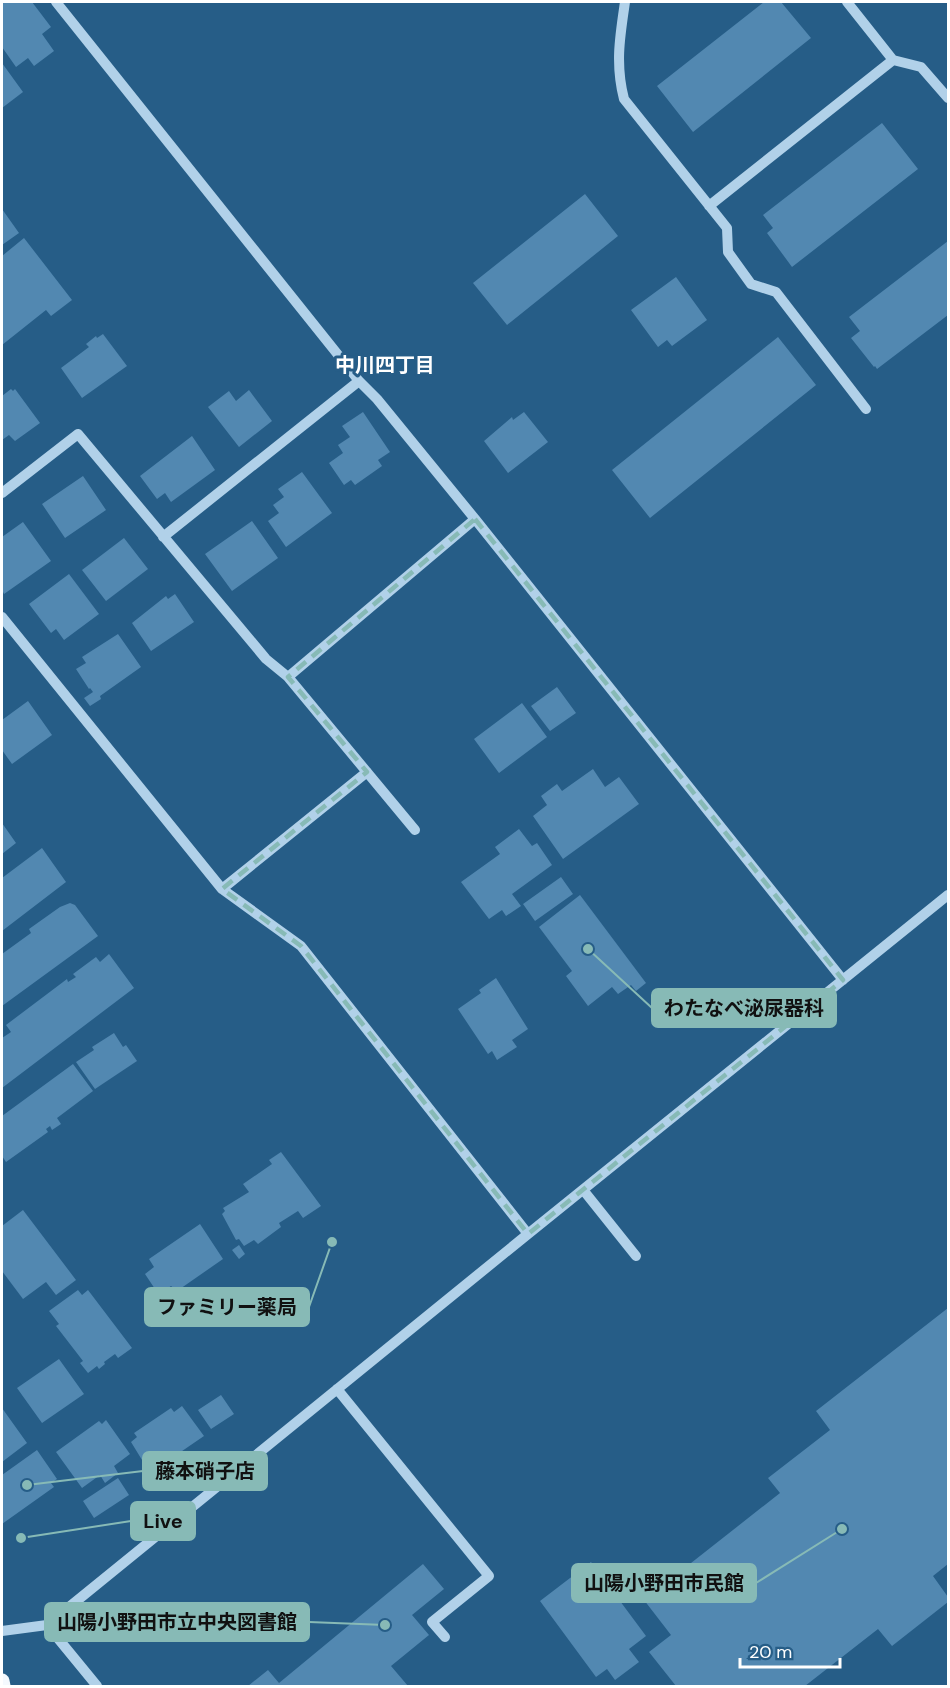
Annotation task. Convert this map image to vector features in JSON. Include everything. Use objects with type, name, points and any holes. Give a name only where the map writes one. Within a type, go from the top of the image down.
[{"type":"main road","points":[[2,1681],[3,1686]]},
{"type":"street","points":[[56,2],[359,381],[377,399],[476,519],[843,980]]},
{"type":"street","points":[[625,2],[617,60],[624,99],[727,228],[728,252],[751,284],[776,292],[866,410]]},
{"type":"street","points":[[847,2],[893,60],[921,67],[948,98]]},
{"type":"street","points":[[709,206],[893,60]]},
{"type":"street","points":[[163,537],[359,381]]},
{"type":"street","points":[[2,493],[78,434],[266,659],[288,676],[415,830]]},
{"type":"street","points":[[288,676],[476,519]]},
{"type":"street","points":[[2,617],[222,889],[301,945],[528,1234]]},
{"type":"street","points":[[222,889],[367,772]]},
{"type":"street","points":[[2,1631],[47,1625],[948,895]]},
{"type":"street","points":[[584,1191],[636,1256]]},
{"type":"street","points":[[337,1389],[489,1576],[432,1622],[445,1638]]},
{"type":"street","points":[[47,1625],[97,1686]]},
{"type":"highlighted area","points":[[475,519],[843,980],[528,1234],[301,946],[222,889],[367,772],[288,677]]},
{"type":"building","points":[[3,2],[32,2],[51,27],[42,34],[54,51],[34,66],[28,58],[16,67],[2,47]]},
{"type":"building","points":[[764,2],[781,2],[811,38],[693,132],[657,86]]},
{"type":"building","points":[[2,63],[23,92],[2,108]]},
{"type":"building","points":[[882,123],[918,169],[792,267],[767,233],[773,228],[763,215]]},
{"type":"building","points":[[585,194],[618,236],[507,325],[473,283]]},
{"type":"building","points":[[2,209],[19,233],[2,245]]},
{"type":"building","points":[[24,238],[72,300],[51,316],[46,310],[2,345],[2,256]]},
{"type":"building","points":[[948,241],[948,315],[877,369],[851,338],[860,331],[849,317]]},
{"type":"building","points":[[676,277],[707,320],[672,346],[667,340],[658,347],[631,310]]},
{"type":"building","points":[[103,334],[127,366],[82,398],[61,368],[89,347],[86,344],[96,336],[97,338]]},
{"type":"building","points":[[778,337],[816,385],[650,518],[612,470]]},
{"type":"building","points":[[11,389],[13,391],[15,389],[40,423],[15,441],[9,435],[2,440],[2,396]]},
{"type":"building","points":[[249,390],[272,421],[239,447],[208,407],[229,391],[236,401]]},
{"type":"building","points":[[363,412],[390,452],[378,460],[382,466],[355,485],[351,480],[344,485],[329,463],[343,453],[338,445],[350,437],[342,426]]},
{"type":"building","points":[[524,412],[548,442],[508,473],[484,441],[512,417],[513,420]]},
{"type":"building","points":[[192,436],[215,470],[171,502],[165,493],[157,499],[140,476]]},
{"type":"building","points":[[302,472],[332,513],[286,547],[268,521],[279,513],[273,505],[284,497],[278,489]]},
{"type":"building","points":[[83,476],[106,510],[65,538],[42,504]]},
{"type":"building","points":[[252,521],[278,558],[232,591],[205,554]]},
{"type":"building","points":[[23,522],[51,561],[4,594],[2,590],[2,537]]},
{"type":"building","points":[[124,538],[148,569],[106,601],[82,570]]},
{"type":"building","points":[[69,574],[99,614],[64,640],[56,629],[51,633],[29,604]]},
{"type":"building","points":[[175,594],[194,622],[151,651],[132,623],[166,596],[168,599]]},
{"type":"building","points":[[118,634],[141,667],[100,696],[101,699],[90,706],[84,698],[93,692],[76,669],[86,663],[82,657]]},
{"type":"building","points":[[557,687],[576,713],[550,731],[531,706]]},
{"type":"building","points":[[28,701],[52,735],[12,764],[2,750],[2,720]]},
{"type":"building","points":[[522,703],[547,737],[499,773],[474,739]]},
{"type":"building","points":[[593,769],[605,787],[619,777],[639,804],[563,859],[533,816],[547,805],[541,796],[557,784],[562,791]]},
{"type":"building","points":[[2,823],[16,843],[2,854]]},
{"type":"building","points":[[519,829],[532,846],[537,843],[552,865],[512,894],[521,906],[506,916],[502,910],[489,919],[461,882],[500,854],[495,847]]},
{"type":"building","points":[[42,848],[66,882],[2,931],[2,878]]},
{"type":"building","points":[[561,877],[573,894],[535,921],[523,904]]},
{"type":"building","points":[[580,895],[646,983],[636,991],[631,985],[618,994],[612,987],[588,1006],[566,976],[572,971],[539,927]]},
{"type":"building","points":[[70,903],[75,905],[98,936],[2,1006],[2,954],[31,933],[29,929],[60,907]]},
{"type":"building","points":[[109,954],[134,988],[2,1088],[2,1038],[11,1032],[6,1025],[67,979],[68,982],[76,977],[73,974],[96,957],[100,962]]},
{"type":"building","points":[[496,978],[528,1029],[512,1040],[517,1047],[497,1060],[492,1051],[488,1054],[458,1009],[481,993],[479,990]]},
{"type":"building","points":[[114,1033],[123,1047],[126,1045],[137,1061],[95,1089],[76,1062],[94,1050],[92,1047]]},
{"type":"building","points":[[73,1064],[93,1091],[57,1118],[61,1124],[52,1130],[50,1126],[46,1129],[48,1132],[6,1162],[2,1156],[2,1116]]},
{"type":"building","points":[[281,1152],[321,1206],[303,1218],[298,1211],[279,1223],[281,1227],[258,1244],[254,1240],[244,1246],[239,1239],[236,1240],[222,1214],[225,1211],[223,1208],[249,1192],[243,1184],[272,1164],[269,1160]]},
{"type":"building","points":[[23,1210],[76,1280],[56,1295],[46,1282],[23,1299],[2,1271],[2,1226]]},
{"type":"building","points":[[200,1224],[223,1259],[177,1291],[171,1286],[159,1295],[145,1274],[154,1267],[149,1259]]},
{"type":"building","points":[[239,1245],[245,1254],[239,1259],[232,1250]]},
{"type":"building","points":[[78,1290],[82,1295],[88,1290],[132,1348],[118,1358],[115,1354],[99,1369],[97,1366],[88,1373],[80,1363],[83,1361],[56,1326],[59,1324],[49,1311]]},
{"type":"building","points":[[948,1308],[948,1564],[933,1576],[948,1597],[948,1602],[892,1646],[878,1629],[805,1686],[676,1686],[649,1652],[671,1635],[644,1600],[780,1493],[768,1478],[830,1430],[816,1411]]},
{"type":"building","points":[[59,1359],[84,1394],[42,1423],[17,1388]]},
{"type":"building","points":[[221,1395],[234,1414],[211,1429],[198,1410]]},
{"type":"building","points":[[182,1406],[204,1436],[150,1473],[131,1442],[137,1437],[134,1433],[171,1408],[174,1412]]},
{"type":"building","points":[[2,1408],[27,1443],[2,1462]]},
{"type":"building","points":[[106,1420],[130,1454],[114,1466],[118,1473],[105,1483],[100,1475],[82,1488],[56,1452],[99,1421],[102,1424]]},
{"type":"building","points":[[37,1450],[57,1479],[51,1483],[54,1487],[2,1524],[2,1475]]},
{"type":"building","points":[[118,1478],[129,1495],[94,1518],[83,1501]]},
{"type":"building","points":[[591,1562],[646,1636],[629,1649],[639,1662],[615,1680],[607,1669],[596,1677],[540,1601]]},
{"type":"building","points":[[423,1564],[444,1589],[412,1615],[429,1635],[391,1666],[408,1686],[248,1686],[268,1670],[279,1683]]},
{"type":"place","name":"わたなべ泌尿器科","points":[[588,949]]},
{"type":"place","name":"ファミリー薬局","points":[[332,1242]]},
{"type":"place","name":"藤本硝子店","points":[[27,1485]]},
{"type":"place","name":"山陽小野田市民館","points":[[842,1529]]},
{"type":"place","name":"Live","points":[[21,1538]]},
{"type":"place","name":"山陽小野田市立中央図書館","points":[[385,1625]]},
{"type":"district","name":"中川四丁目","points":[[385,365]]}]
